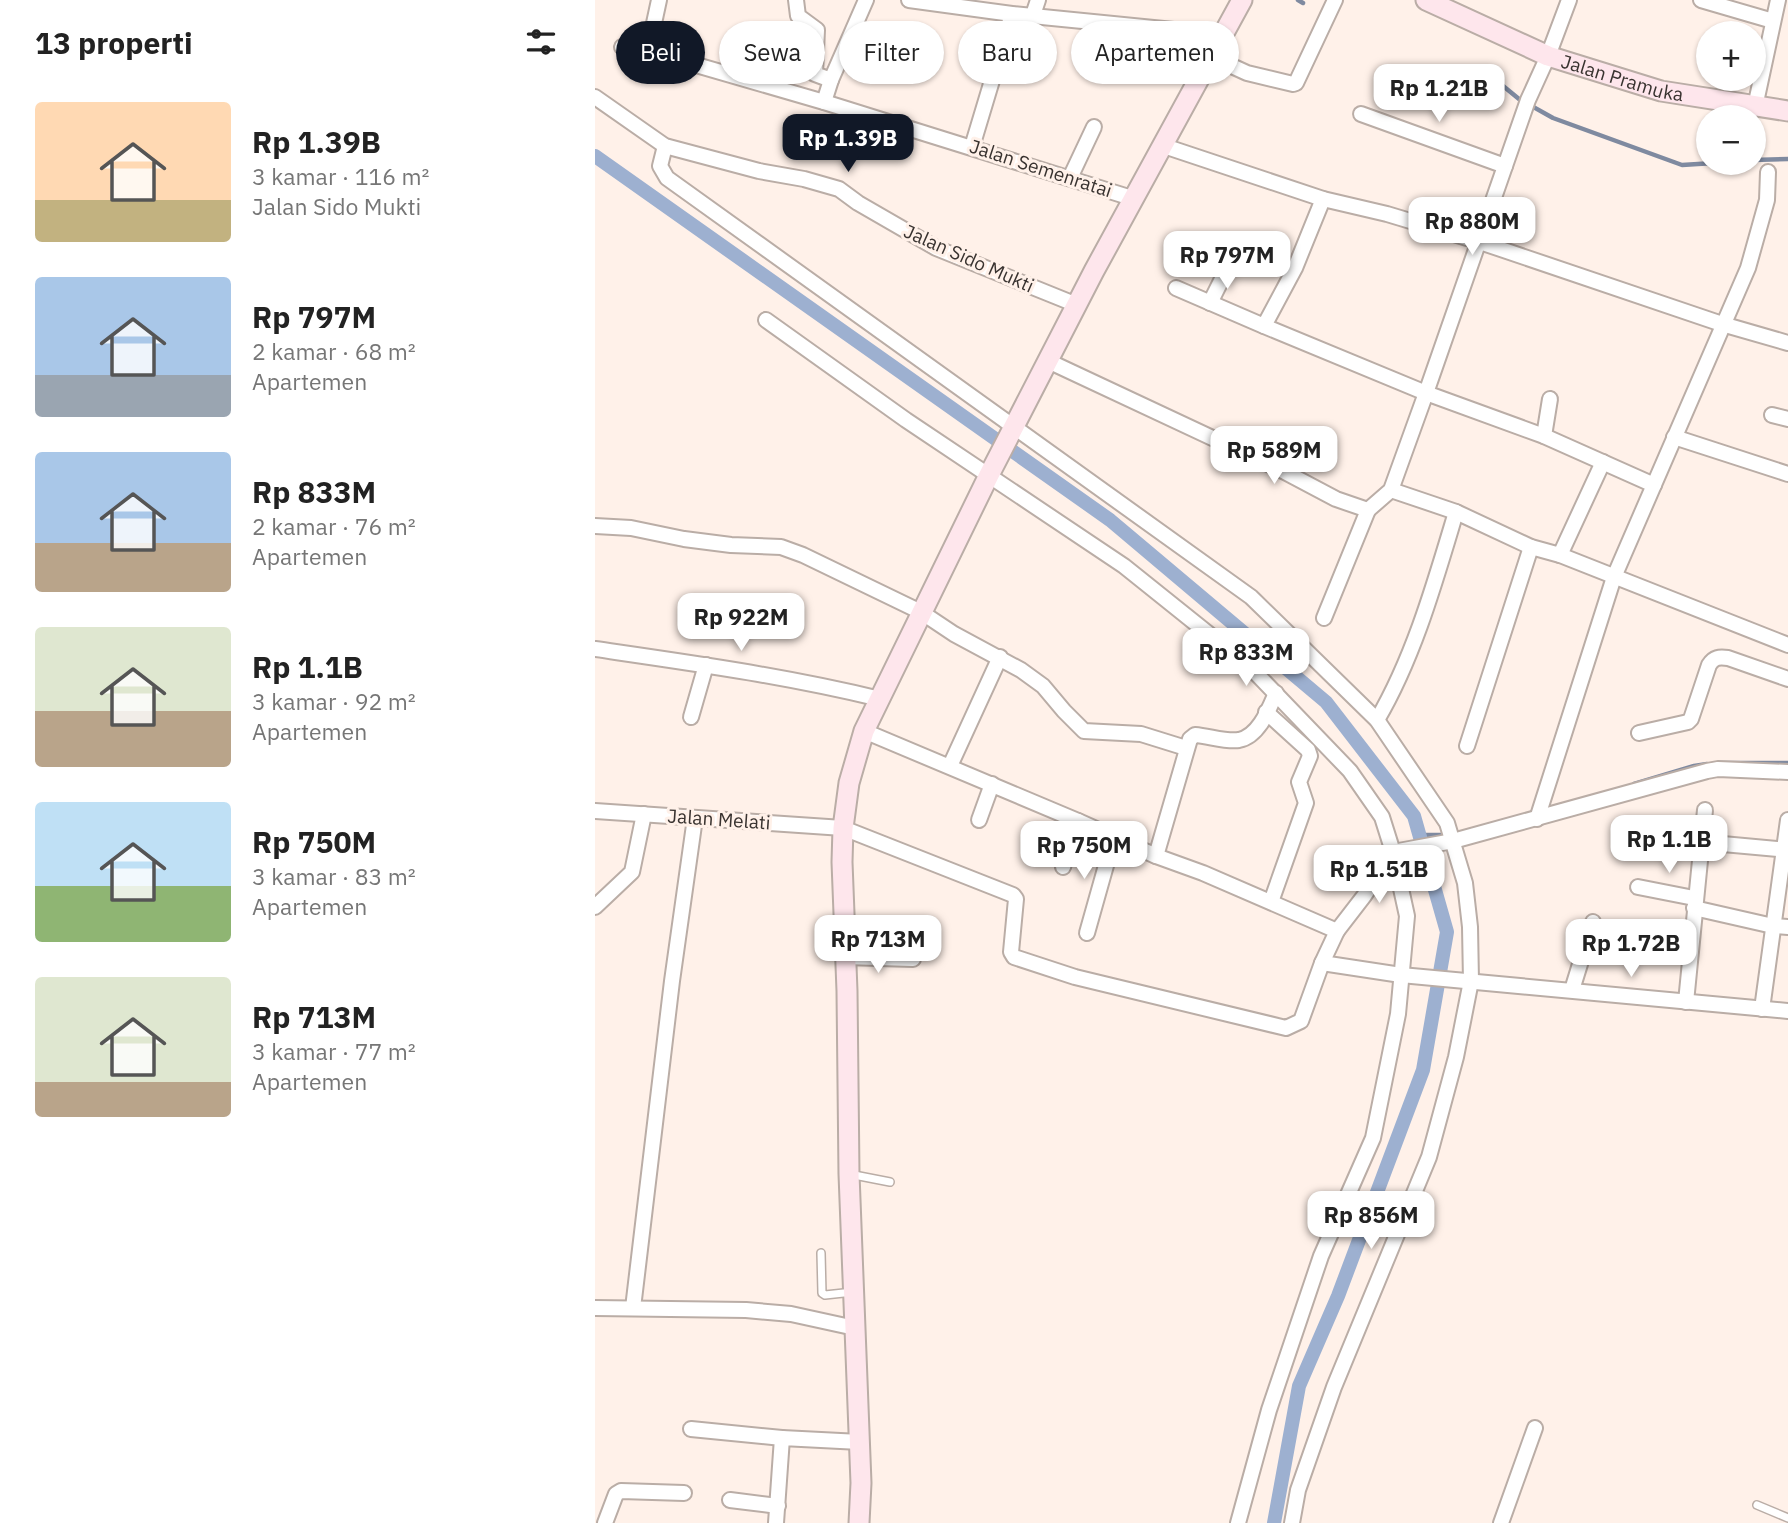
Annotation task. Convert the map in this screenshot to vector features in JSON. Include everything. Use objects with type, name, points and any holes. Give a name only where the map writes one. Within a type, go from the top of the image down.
[{"type":"main road","points":[[1231,21],[1242,0]]},
{"type":"main road","name":"Jalan Pramuka","points":[[1426,0],[1548,56],[1661,91],[1743,105]]},
{"type":"main road","points":[[859,1523],[862,1483],[849,1174],[843,828],[849,783],[865,731],[990,472],[1197,84]]},
{"type":"main road","name":"Jalan Pramuka","points":[[1766,108],[1788,111]]},
{"type":"street","points":[[654,21],[659,0]]},
{"type":"street","points":[[796,0],[798,16],[817,30],[815,75],[831,80]]},
{"type":"street","points":[[824,102],[866,0]]},
{"type":"street","points":[[909,0],[1011,14],[1090,21]]},
{"type":"street","points":[[1033,15],[1038,0]]},
{"type":"street","points":[[1239,68],[1255,75],[1296,83],[1335,0]]},
{"type":"street","points":[[1324,618],[1368,510],[1391,490],[1522,116],[1569,0]]},
{"type":"street","points":[[1700,0],[1773,21]]},
{"type":"street","points":[[1755,105],[1777,0]]},
{"type":"street","points":[[972,147],[1011,14]]},
{"type":"street","name":"Jalan Semenratai","points":[[705,68],[1135,199]]},
{"type":"street","name":"Jalan Sido Mukti","points":[[595,97],[664,146],[759,172],[804,179],[839,189],[936,248],[1077,305]]},
{"type":"street","points":[[1361,114],[1505,166]]},
{"type":"street","points":[[1070,178],[1094,127]]},
{"type":"street","points":[[664,146],[660,166],[667,178],[1011,432],[1251,597],[1377,720],[1447,823],[1465,883],[1470,927],[1467,981],[1456,1057],[1429,1157],[1334,1387],[1298,1490],[1292,1523]]},
{"type":"street","points":[[1164,146],[1323,199],[1387,214],[1480,242],[1722,324],[1788,343]]},
{"type":"street","points":[[1537,819],[1614,577],[1753,253],[1767,200],[1768,172]]},
{"type":"street","points":[[1264,326],[1295,268],[1323,199]]},
{"type":"street","points":[[1210,303],[1227,269]]},
{"type":"street","points":[[1176,289],[1426,393],[1544,436],[1654,485]]},
{"type":"street","points":[[766,320],[906,420],[990,472],[1124,566],[1250,667],[1350,771],[1382,817],[1395,851],[1407,916],[1407,975],[1373,1138],[1321,1256],[1269,1410],[1238,1523]]},
{"type":"street","points":[[1048,361],[1285,472],[1336,499],[1368,510]]},
{"type":"street","points":[[1544,436],[1550,399]]},
{"type":"street","points":[[1772,415],[1788,419]]},
{"type":"street","points":[[1674,437],[1788,474]]},
{"type":"street","points":[[1560,555],[1603,462]]},
{"type":"street","points":[[1391,490],[1456,512],[1531,547],[1560,555],[1788,645]]},
{"type":"street","points":[[1377,720],[1393,692],[1436,579],[1456,512]]},
{"type":"street","points":[[595,526],[631,528],[731,545],[781,547],[803,555],[921,612],[954,634],[1000,657],[1043,686],[1084,731],[1141,734],[1186,748]]},
{"type":"street","points":[[1467,746],[1531,547]]},
{"type":"street","points":[[595,649],[822,685],[880,699]]},
{"type":"street","points":[[950,766],[1000,657]]},
{"type":"street","points":[[1639,733],[1692,719],[1709,665],[1719,657],[1788,679]]},
{"type":"street","points":[[691,717],[706,665]]},
{"type":"street","points":[[1156,856],[1190,739],[1195,735],[1238,740],[1247,737],[1258,728],[1276,693]]},
{"type":"street","points":[[1266,712],[1308,750],[1310,756],[1299,782],[1307,803],[1271,902]]},
{"type":"street","points":[[865,731],[1337,931]]},
{"type":"street","points":[[1788,772],[1718,769],[1707,771],[1537,819],[1451,841],[1395,851],[1337,931],[1322,963],[1407,975],[1788,1011]]},
{"type":"street","points":[[979,820],[992,784]]},
{"type":"street","points":[[1685,1002],[1705,810]]},
{"type":"street","name":"Jalan Melati","points":[[595,811],[843,828],[1013,895],[1016,899],[1011,954],[1014,957],[1075,977],[1286,1028],[1301,1021],[1322,963]]},
{"type":"street","points":[[595,907],[632,872],[644,814]]},
{"type":"street","points":[[633,1308],[672,981],[695,818]]},
{"type":"street","points":[[1762,1009],[1780,926],[1788,820]]},
{"type":"street","points":[[1063,867],[1078,821]]},
{"type":"street","points":[[1087,933],[1114,837]]},
{"type":"street","points":[[1701,842],[1786,850]]},
{"type":"street","points":[[1638,887],[1780,926]]},
{"type":"street","points":[[1572,990],[1593,922]]},
{"type":"street","points":[[845,957],[912,959]]},
{"type":"street","points":[[595,1308],[746,1310],[791,1314],[855,1328]]},
{"type":"street","points":[[1501,1523],[1535,1428]]},
{"type":"street","points":[[691,1429],[860,1442]]},
{"type":"street","points":[[776,1523],[782,1438]]},
{"type":"street","points":[[605,1523],[616,1494],[621,1491],[684,1493]]},
{"type":"street","points":[[730,1500],[778,1506]]},
{"type":"lane","points":[[849,1174],[890,1182]]},
{"type":"lane","points":[[821,1253],[822,1293],[854,1292]]},
{"type":"lane","points":[[1756,1505],[1788,1518]]},
{"type":"waterway","points":[[1298,0],[1303,3]]},
{"type":"waterway","points":[[1497,81],[1519,99],[1553,118],[1682,165],[1696,164]]},
{"type":"waterway","points":[[595,156],[1110,520],[1326,702],[1414,816],[1447,932],[1423,1070],[1338,1296],[1299,1386],[1274,1523]]},
{"type":"waterway","points":[[1766,160],[1788,159]]},
{"type":"waterway","points":[[1719,763],[1788,763]]},
{"type":"waterway","points":[[1634,784],[1707,764]]},
{"type":"waterway","points":[[1419,835],[1442,835]]}]
